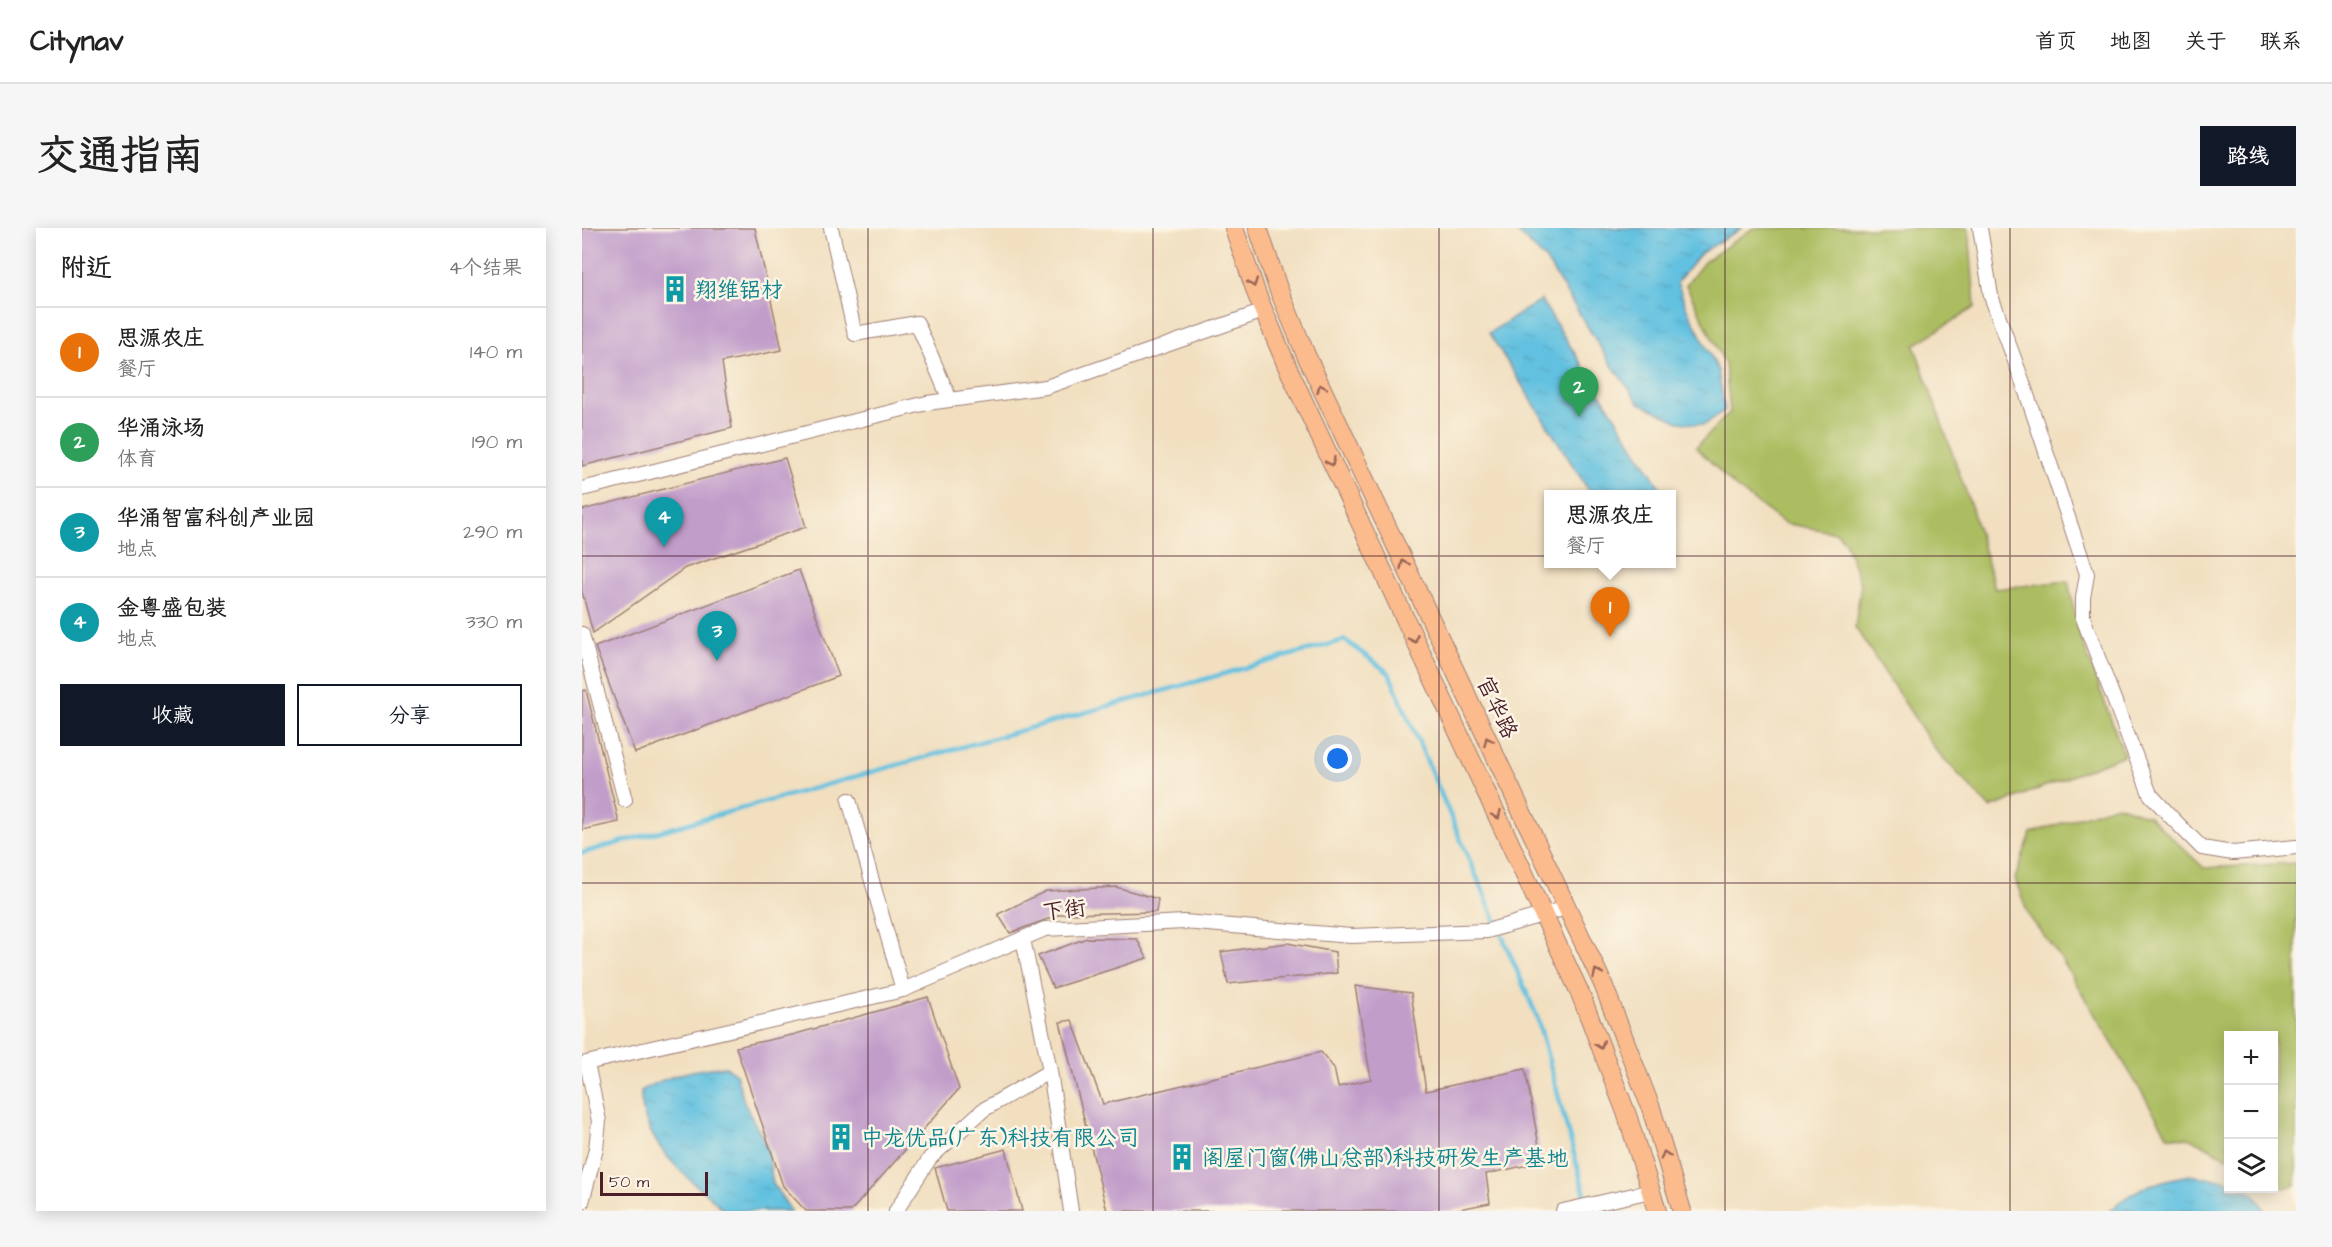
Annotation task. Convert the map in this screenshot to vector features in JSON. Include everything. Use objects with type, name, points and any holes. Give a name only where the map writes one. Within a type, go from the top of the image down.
[{"type":"main road","points":[[1234,228],[1264,311],[1292,377],[1589,1015],[1627,1115],[1657,1211]]},
{"type":"main road","name":"官华路","points":[[1258,228],[1278,288],[1306,355],[1603,984],[1651,1108],[1682,1211]]},
{"type":"street","points":[[831,228],[855,334],[917,323],[950,400]]},
{"type":"street","points":[[1980,228],[1990,296],[2022,380],[2087,574],[2083,598],[2084,618],[2150,794],[2202,848],[2233,853],[2296,847]]},
{"type":"street","points":[[582,489],[927,403],[1046,387],[1264,311]]},
{"type":"street","points":[[582,634],[625,800]]},
{"type":"street","points":[[849,800],[903,990]]},
{"type":"street","name":"下街","points":[[585,1063],[903,990],[1045,929],[1184,922],[1351,936],[1487,932],[1566,908]]},
{"type":"street","points":[[1023,939],[1050,1071],[1071,1211]]},
{"type":"street","points":[[582,1202],[596,1149],[599,1121],[585,1063]]},
{"type":"street","points":[[896,1211],[930,1158],[983,1110],[1050,1071]]},
{"type":"street","points":[[1563,1211],[1651,1191]]},
{"type":"green space","points":[[1753,228],[1969,228],[1975,307],[1914,345],[1972,509],[1995,589],[2068,581],[2078,629],[2124,755],[1990,808],[1935,749],[1855,627],[1861,584],[1845,542],[1837,533],[1784,523],[1734,486],[1696,447],[1730,412],[1725,364],[1686,285],[1704,262]]},
{"type":"green space","points":[[2117,805],[2149,816],[2204,868],[2296,863],[2296,1185],[2284,1188],[2278,1184],[2278,1031],[2224,1031],[2224,1156],[2192,1139],[2168,1136],[2062,960],[2029,916],[2015,879],[2031,833]]},
{"type":"water","points":[[1513,228],[1742,228],[1701,253],[1677,282],[1686,307],[1718,370],[1725,410],[1704,425],[1679,422],[1639,403],[1609,361],[1546,260]]},
{"type":"water","points":[[1541,300],[1661,490],[1588,490],[1489,333]]},
{"type":"water","points":[[726,1067],[736,1074],[744,1102],[767,1147],[773,1184],[791,1211],[724,1210],[673,1163],[663,1151],[647,1123],[642,1107],[641,1091],[682,1073]]},
{"type":"water","points":[[2189,1175],[2224,1180],[2224,1193],[2252,1193],[2265,1211],[2110,1211],[2137,1191]]},
{"type":"building","name":"翔维铝材","points":[[582,228],[755,228],[782,350],[722,362],[732,428],[582,466]]},
{"type":"building","points":[[785,458],[806,527],[685,568],[593,633],[582,592],[582,510]]},
{"type":"building","points":[[799,570],[839,676],[635,753],[595,647]]},
{"type":"building","points":[[586,690],[619,822],[582,830],[582,691]]},
{"type":"building","points":[[1116,887],[1158,899],[1156,912],[1061,914],[1010,933],[998,914],[1046,891]]},
{"type":"building","points":[[1087,938],[1137,939],[1147,958],[1053,988],[1038,956]]},
{"type":"building","points":[[1287,943],[1335,952],[1337,973],[1228,984],[1221,952]]},
{"type":"building","points":[[1355,986],[1411,993],[1426,1091],[1525,1069],[1542,1162],[1486,1174],[1490,1203],[1449,1211],[1107,1211],[1060,1022],[1072,1020],[1103,1104],[1321,1052],[1334,1068],[1338,1087],[1371,1079]]},
{"type":"building","name":"中龙优品(广东)科技有限公司","points":[[928,997],[959,1089],[851,1211],[806,1211],[783,1186],[736,1047],[792,1035]]},
{"type":"building","points":[[1006,1149],[1022,1211],[947,1211],[935,1168]]},
{"type":"waterway","points":[[582,853],[1345,640],[1389,673],[1537,1017],[1587,1202]]},
{"type":"place","name":"翔维铝材","points":[[675,289]]},
{"type":"place","name":"华涌泳场","points":[[1579,417]]},
{"type":"place","name":"金粤盛包装","points":[[664,547]]},
{"type":"place","name":"思源农庄","points":[[1610,637]]},
{"type":"place","name":"华涌智富科创产业园","points":[[717,661]]},
{"type":"place","name":"中龙优品(广东)科技有限公司","points":[[841,1137]]},
{"type":"place","name":"阁屋门窗(佛山总部)科技研发生产基地","points":[[1182,1157]]}]
